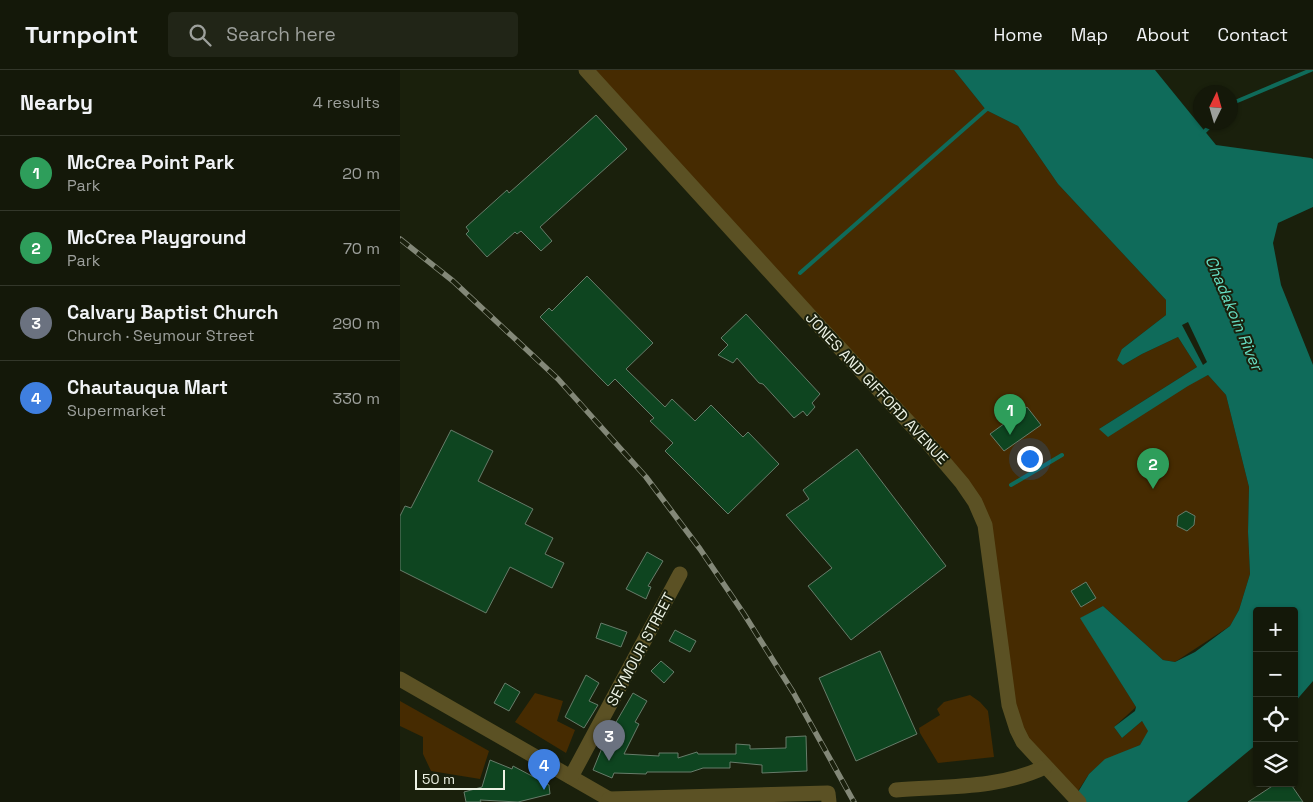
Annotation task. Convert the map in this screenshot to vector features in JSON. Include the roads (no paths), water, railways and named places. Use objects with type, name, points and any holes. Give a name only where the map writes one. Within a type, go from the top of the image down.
[{"type":"street","name":"JONES AND GIFFORD AVENUE","points":[[586,70],[600,77],[811,317],[928,443],[962,483],[975,502],[986,525],[1009,705],[1017,730],[1023,742],[1079,802]]},
{"type":"street","name":"SEYMOUR STREET","points":[[571,776],[680,574]]},
{"type":"street","points":[[400,679],[571,776],[609,800],[829,797]]},
{"type":"street","points":[[896,790],[973,786],[1002,782],[1029,775],[1045,767]]},
{"type":"water","name":"Chadakoin River","points":[[954,70],[1155,70],[1193,117],[1193,130],[1204,130],[1216,145],[1313,159],[1313,207],[1278,223],[1273,243],[1281,285],[1313,365],[1313,681],[1298,698],[1298,607],[1253,607],[1253,747],[1187,802],[1072,802],[1089,774],[1105,759],[1140,745],[1148,731],[1142,721],[1122,738],[1114,727],[1135,711],[1136,707],[1080,618],[1103,606],[1163,660],[1175,662],[1195,652],[1230,626],[1239,610],[1250,574],[1248,532],[1249,487],[1226,395],[1208,375],[1108,437],[1099,429],[1197,367],[1178,337],[1123,365],[1117,360],[1122,349],[1166,315],[1166,300],[1058,184],[1018,126],[986,110]]},
{"type":"waterway","points":[[1238,101],[1311,70]]},
{"type":"waterway","points":[[800,273],[988,108]]},
{"type":"waterway","points":[[1201,135],[1206,130]]},
{"type":"waterway","points":[[1011,485],[1062,455]]},
{"type":"railway","points":[[400,239],[453,281],[558,379],[646,477],[700,549],[744,614],[793,692],[854,802]]},
{"type":"place","name":"McCrea Point Park","points":[[1010,435]]},
{"type":"place","name":"McCrea Playground","points":[[1153,489]]},
{"type":"place","name":"Calvary Baptist Church","points":[[609,761]]},
{"type":"place","name":"Chautauqua Mart","points":[[544,790]]}]
